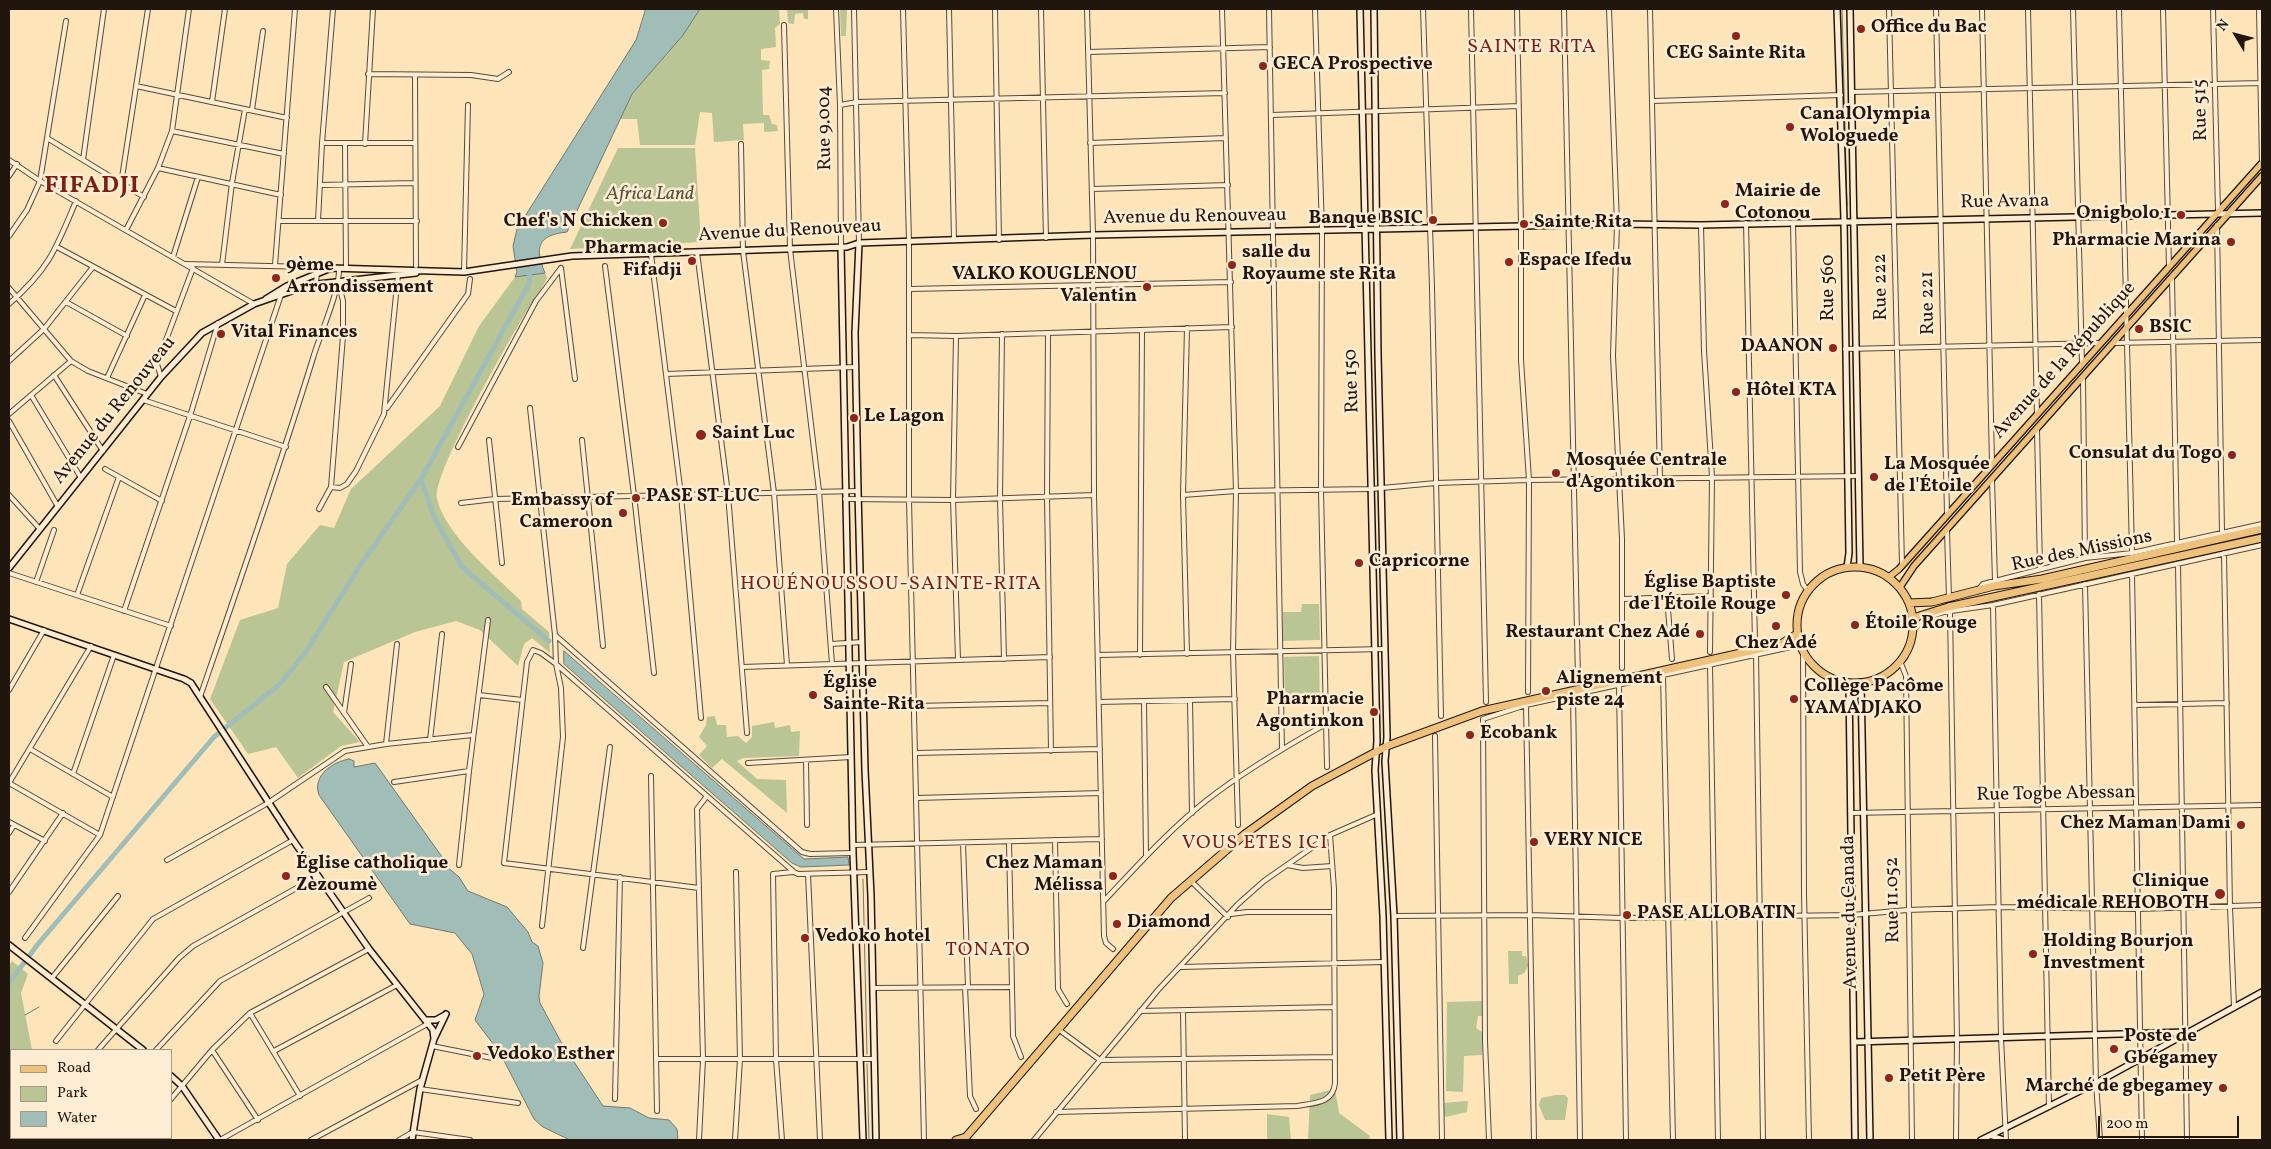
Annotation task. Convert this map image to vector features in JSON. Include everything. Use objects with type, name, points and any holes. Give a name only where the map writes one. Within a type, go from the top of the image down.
[{"type":"highway","name":"Rue des Missions","points":[[1909,603],[1924,603],[1978,590],[2123,562],[2262,529]]},
{"type":"highway","name":"Rue des Missions","points":[[1912,618],[1948,607],[2262,538]]},
{"type":"highway","points":[[1847,567],[1860,567],[1876,570],[1889,577],[1900,587],[1909,603],[1912,631],[1909,644],[1900,661],[1883,675],[1862,682],[1849,683],[1824,674],[1812,664],[1802,649],[1797,634],[1798,610],[1808,591],[1825,575],[1847,567]]},
{"type":"highway","points":[[956,1140],[966,1137],[1149,922],[1190,880],[1245,834],[1297,796],[1387,746],[1482,711],[1781,644],[1797,634]]},
{"type":"main road","name":"Rue 150","points":[[1360,9],[1366,230],[1366,356],[1372,489],[1376,752],[1389,1140]]},
{"type":"main road","name":"Rue 150","points":[[1374,9],[1378,355],[1387,789],[1394,916],[1400,1140]]},
{"type":"main road","name":"Rue 560","points":[[1837,9],[1844,220],[1849,553],[1847,567]]},
{"type":"main road","name":"Rue 560","points":[[1850,9],[1860,567]]},
{"type":"main road","name":"Avenue de la République","points":[[1889,577],[1902,565],[2262,163]]},
{"type":"main road","name":"Avenue de la République","points":[[1900,587],[1906,575],[2126,326],[2172,278],[2262,176]]},
{"type":"main road","name":"Rue Avana","points":[[1844,220],[2262,213]]},
{"type":"main road","name":"Avenue du Renouveau","points":[[9,568],[57,505],[194,339],[218,323],[317,272],[346,268],[464,272],[548,259],[847,247],[859,243],[999,240],[1093,235],[1230,234],[1322,230],[1617,224],[1701,225],[1844,220]]},
{"type":"main road","points":[[859,243],[855,333],[858,498],[876,1140]]},
{"type":"main road","points":[[841,247],[853,852],[863,1140]]},
{"type":"main road","name":"Avenue du Renouveau","points":[[266,299],[316,283],[427,272]]},
{"type":"main road","points":[[1366,356],[1378,355]]},
{"type":"main road","points":[[9,619],[188,681],[224,732],[268,803],[344,913],[397,985],[428,1021],[434,1039]]},
{"type":"main road","name":"Avenue du Canada","points":[[1862,682],[1870,1140]]},
{"type":"main road","name":"Avenue du Canada","points":[[1849,683],[1855,1140]]},
{"type":"main road","points":[[9,945],[142,1049]]},
{"type":"main road","points":[[1983,1140],[2049,1108],[2262,992]]},
{"type":"main road","points":[[412,1140],[422,1080],[434,1039],[446,1014],[438,1020],[428,1021]]},
{"type":"main road","points":[[1855,1042],[2186,1032]]},
{"type":"main road","points":[[172,1077],[182,1086],[219,1140]]},
{"type":"main road","points":[[1992,1136],[2005,1140]]},
{"type":"street","points":[[82,160],[104,9]]},
{"type":"street","points":[[121,184],[148,9]]},
{"type":"street","points":[[126,230],[158,168],[172,131],[189,9]]},
{"type":"street","points":[[212,102],[225,9]]},
{"type":"street","points":[[275,266],[295,9]]},
{"type":"street","points":[[318,221],[322,143],[333,9]]},
{"type":"street","points":[[365,144],[373,9]]},
{"type":"street","name":"Rue 9.004","points":[[836,9],[840,105],[841,247]]},
{"type":"street","name":"Rue 9.004","points":[[854,9],[858,102],[859,243]]},
{"type":"street","points":[[903,9],[909,242],[909,500],[924,1140]]},
{"type":"street","points":[[949,9],[954,240]]},
{"type":"street","points":[[995,9],[999,240]]},
{"type":"street","points":[[1041,9],[1046,238]]},
{"type":"street","points":[[1087,9],[1093,235],[1094,495],[1104,936],[1106,943],[1113,949]]},
{"type":"street","points":[[1222,9],[1236,491],[1233,653],[1238,825]]},
{"type":"street","points":[[1269,9],[1282,749]]},
{"type":"street","points":[[1315,9],[1322,230],[1321,491],[1327,767]]},
{"type":"street","points":[[1423,9],[1441,716]]},
{"type":"street","points":[[1470,9],[1483,482],[1486,702]]},
{"type":"street","points":[[1518,9],[1521,360],[1529,480],[1528,692]]},
{"type":"street","points":[[1564,9],[1578,680]]},
{"type":"street","points":[[1609,9],[1617,224],[1613,356],[1620,480],[1623,599],[1622,668]]},
{"type":"street","points":[[1650,9],[1660,479]]},
{"type":"street","name":"Rue 222","points":[[1889,9],[1902,565]]},
{"type":"street","name":"Rue 221","points":[[1936,9],[1947,515]]},
{"type":"street","points":[[1982,9],[1992,465]]},
{"type":"street","points":[[2028,9],[2037,415]]},
{"type":"street","points":[[2073,9],[2082,365]]},
{"type":"street","points":[[2119,9],[2132,552]]},
{"type":"street","points":[[2163,9],[2169,267]]},
{"type":"street","name":"Rue 515","points":[[2213,9],[2217,213]]},
{"type":"street","points":[[2259,9],[2262,163]]},
{"type":"street","points":[[9,236],[27,210],[40,180],[66,21]]},
{"type":"street","points":[[784,25],[790,249],[818,491],[832,664]]},
{"type":"street","points":[[252,110],[263,31]]},
{"type":"street","points":[[1088,52],[1270,48]]},
{"type":"street","points":[[368,74],[416,76],[472,75],[498,79],[509,72]]},
{"type":"street","points":[[416,76],[414,183],[417,221],[416,266]]},
{"type":"street","points":[[1852,92],[2215,86],[2261,83]]},
{"type":"street","points":[[136,86],[287,118]]},
{"type":"street","points":[[840,105],[858,102],[1043,99],[1225,93]]},
{"type":"street","points":[[1653,101],[1841,95]]},
{"type":"street","points":[[464,272],[468,105]]},
{"type":"street","points":[[1272,115],[1519,106]]},
{"type":"street","points":[[222,265],[232,183],[245,109]]},
{"type":"street","points":[[172,131],[284,154]]},
{"type":"street","points":[[47,138],[144,197]]},
{"type":"street","points":[[1090,144],[1226,138]]},
{"type":"street","points":[[322,143],[415,143]]},
{"type":"street","points":[[345,144],[344,222],[346,268]]},
{"type":"street","points":[[741,144],[743,251],[774,492],[786,665]]},
{"type":"street","points":[[9,160],[40,180],[254,304]]},
{"type":"street","points":[[9,176],[17,164]]},
{"type":"street","points":[[158,168],[281,194]]},
{"type":"street","points":[[173,257],[198,177]]},
{"type":"street","points":[[320,185],[414,183]]},
{"type":"street","points":[[1092,189],[1228,185]]},
{"type":"street","points":[[9,304],[39,276],[57,247],[76,201]]},
{"type":"street","points":[[279,221],[417,221]]},
{"type":"street","points":[[1793,222],[1800,572],[1803,584],[1808,591]]},
{"type":"street","points":[[1746,223],[1756,642]]},
{"type":"street","points":[[1701,225],[1704,351],[1712,477],[1710,652]]},
{"type":"street","points":[[2217,225],[2222,532]]},
{"type":"street","points":[[57,247],[176,311]]},
{"type":"street","points":[[697,252],[728,494],[747,733]]},
{"type":"street","points":[[651,254],[681,495],[701,718]]},
{"type":"street","points":[[185,264],[310,267],[317,272],[316,283]]},
{"type":"street","points":[[605,266],[654,673]]},
{"type":"street","points":[[9,360],[44,329],[93,267]]},
{"type":"street","points":[[161,377],[157,364],[193,268]]},
{"type":"street","points":[[200,696],[286,448],[324,322],[339,280],[339,268]]},
{"type":"street","points":[[458,447],[536,301],[561,268],[575,379]]},
{"type":"street","points":[[385,410],[398,275]]},
{"type":"street","points":[[2172,278],[2177,542]]},
{"type":"street","points":[[331,487],[340,488],[347,484],[356,471],[385,410],[468,294],[470,279]]},
{"type":"street","points":[[909,289],[1231,282]]},
{"type":"street","points":[[9,288],[71,361],[88,371],[147,394]]},
{"type":"street","points":[[319,509],[331,487],[343,336],[343,301],[341,293],[336,290]]},
{"type":"street","points":[[107,378],[145,295]]},
{"type":"street","points":[[25,938],[100,835],[281,295]]},
{"type":"street","points":[[66,302],[127,336]]},
{"type":"street","points":[[124,611],[190,416],[218,323]]},
{"type":"street","points":[[910,335],[956,336],[1232,327]]},
{"type":"street","points":[[1186,654],[1183,495],[1187,328]]},
{"type":"street","points":[[1140,654],[1142,330]]},
{"type":"street","points":[[1048,333],[1046,497],[1051,750]]},
{"type":"street","points":[[1002,334],[1000,498],[1004,658]]},
{"type":"street","points":[[956,336],[953,500],[958,660]]},
{"type":"street","points":[[2111,343],[2262,340]]},
{"type":"street","points":[[1845,350],[2101,343]]},
{"type":"street","points":[[9,414],[71,361]]},
{"type":"street","points":[[666,374],[856,367]]},
{"type":"street","points":[[54,375],[103,451]]},
{"type":"street","points":[[2083,376],[2085,558]]},
{"type":"street","points":[[31,395],[81,478]]},
{"type":"street","points":[[143,400],[286,448]]},
{"type":"street","points":[[530,408],[555,635],[556,664],[561,688],[563,736],[542,926]]},
{"type":"street","points":[[9,421],[57,505]]},
{"type":"street","points":[[2037,428],[2040,569]]},
{"type":"street","points":[[489,440],[502,563]]},
{"type":"street","points":[[582,440],[603,646]]},
{"type":"street","points":[[105,469],[162,501]]},
{"type":"street","points":[[1183,495],[1236,491],[1276,492],[1372,489],[1436,483],[1529,480],[1574,482],[1712,477],[1752,479],[1857,476]]},
{"type":"street","points":[[77,595],[119,477]]},
{"type":"street","points":[[1992,478],[1995,581]]},
{"type":"street","points":[[461,503],[495,499],[858,490]]},
{"type":"street","points":[[9,495],[39,528]]},
{"type":"street","points":[[845,499],[953,500],[1094,495]]},
{"type":"street","points":[[1978,590],[1981,584],[2085,558],[2132,552],[2262,524]]},
{"type":"street","points":[[1947,529],[1948,598]]},
{"type":"street","points":[[36,582],[54,530]]},
{"type":"street","points":[[1912,631],[1926,618],[1950,611],[1993,604],[2262,545]]},
{"type":"street","points":[[2224,553],[2230,907],[2234,1007]]},
{"type":"street","points":[[2178,564],[2185,908],[2187,1140]]},
{"type":"street","points":[[9,573],[171,626]]},
{"type":"street","points":[[2132,574],[2139,1060],[2142,1140]]},
{"type":"street","points":[[2085,584],[2096,1083],[2100,1140]]},
{"type":"street","points":[[2039,594],[2049,1108]]},
{"type":"street","points":[[1623,599],[1711,596]]},
{"type":"street","points":[[1667,597],[1672,659]]},
{"type":"street","points":[[1993,604],[2000,907],[2000,1038],[2006,1128],[2005,1140]]},
{"type":"street","points":[[1950,611],[1957,1039],[1956,1140]]},
{"type":"street","points":[[459,865],[488,620]]},
{"type":"street","points":[[9,690],[44,630]]},
{"type":"street","points":[[430,740],[442,634]]},
{"type":"street","points":[[555,635],[802,852],[810,854],[853,852]]},
{"type":"street","points":[[831,644],[862,642]]},
{"type":"street","points":[[386,744],[397,644]]},
{"type":"street","points":[[90,646],[9,783],[100,835]]},
{"type":"street","points":[[1098,654],[1186,654],[1385,649]]},
{"type":"street","points":[[1489,1140],[1482,719],[1526,705],[1756,653],[1802,649],[1810,1140]]},
{"type":"street","points":[[699,888],[504,863],[522,700],[527,662],[531,653],[537,650],[556,664],[794,872]]},
{"type":"street","points":[[1756,653],[1764,1140]]},
{"type":"street","points":[[73,774],[114,655]]},
{"type":"street","points":[[742,667],[1050,657]]},
{"type":"street","name":"Rue 11.052","points":[[1900,661],[1906,676],[1906,812],[1912,1140]]},
{"type":"street","points":[[344,713],[351,664]]},
{"type":"street","points":[[1710,664],[1718,1140]]},
{"type":"street","points":[[1663,675],[1673,1140]]},
{"type":"street","points":[[1618,684],[1626,1140]]},
{"type":"street","points":[[326,687],[368,747]]},
{"type":"street","points":[[479,695],[522,700]]},
{"type":"street","points":[[1573,695],[1580,1140]]},
{"type":"street","points":[[1099,702],[1234,699]]},
{"type":"street","points":[[1190,701],[1192,813]]},
{"type":"street","points":[[1144,702],[1146,855]]},
{"type":"street","points":[[914,706],[1050,703]]},
{"type":"street","points":[[2135,705],[2227,703]]},
{"type":"street","points":[[1526,705],[1534,1140]]},
{"type":"street","points":[[1104,901],[1146,855],[1192,813],[1237,779],[1282,749],[1326,724]]},
{"type":"street","points":[[167,860],[268,803],[345,751],[386,744],[474,735]]},
{"type":"street","points":[[1435,736],[1442,1140]]},
{"type":"street","points":[[583,948],[610,747]]},
{"type":"street","points":[[30,749],[113,797]]},
{"type":"street","points":[[915,753],[1100,750]]},
{"type":"street","points":[[748,763],[851,757]]},
{"type":"street","points":[[806,760],[807,825]]},
{"type":"street","points":[[394,782],[469,771]]},
{"type":"street","points":[[651,776],[657,1110]]},
{"type":"street","points":[[916,798],[1101,792]]},
{"type":"street","points":[[699,1140],[703,1059],[697,809],[707,796]]},
{"type":"street","name":"Rue Togbe Abessan","points":[[1851,813],[2262,805]]},
{"type":"street","points":[[9,892],[63,813]]},
{"type":"street","points":[[1034,1140],[1140,1011],[1256,888],[1330,835],[1378,814]]},
{"type":"street","points":[[9,822],[45,841]]},
{"type":"street","points":[[9,833],[14,825]]},
{"type":"street","points":[[1056,1112],[1297,1106],[1327,1100],[1334,1091],[1333,912],[1330,835]]},
{"type":"street","points":[[854,845],[1102,839]]},
{"type":"street","points":[[56,1041],[84,1003],[153,919],[293,840]]},
{"type":"street","points":[[1055,840],[1058,990],[1067,1004]]},
{"type":"street","points":[[1009,842],[1010,987],[1013,1036],[1021,1057]]},
{"type":"street","points":[[963,843],[970,1096],[976,1109]]},
{"type":"street","points":[[1287,865],[1303,868],[1332,866]]},
{"type":"street","points":[[735,1140],[740,1059],[736,872]]},
{"type":"street","points":[[782,1140],[776,1059],[773,874],[794,872],[808,874],[869,872]]},
{"type":"street","points":[[808,874],[820,1140]]},
{"type":"street","points":[[99,1049],[179,958],[193,946],[318,876]]},
{"type":"street","points":[[615,1099],[620,877]]},
{"type":"street","points":[[1194,884],[1229,915]]},
{"type":"street","points":[[52,978],[118,896]]},
{"type":"street","points":[[157,1049],[220,981],[370,898]]},
{"type":"street","points":[[1394,916],[1530,915],[1622,918],[1852,915],[1908,910],[1955,910],[2000,907],[2045,910],[2262,905]]},
{"type":"street","points":[[1229,915],[1247,912],[1333,912]]},
{"type":"street","points":[[172,1098],[212,1050],[250,1013],[370,949]]},
{"type":"street","points":[[1181,967],[1384,962]]},
{"type":"street","points":[[274,1051],[397,985]]},
{"type":"street","points":[[873,988],[1010,987]]},
{"type":"street","points":[[1140,1011],[1334,1007]]},
{"type":"street","points":[[1183,1011],[1185,1140]]},
{"type":"street","points":[[250,1013],[300,1096]]},
{"type":"street","points":[[219,1140],[258,1120],[428,1021]]},
{"type":"street","points":[[1062,1032],[1100,1060],[1334,1057]]},
{"type":"street","points":[[432,1046],[492,1058]]},
{"type":"street","points":[[212,1050],[258,1120]]},
{"type":"street","points":[[657,1059],[874,1058]]},
{"type":"street","points":[[311,1140],[422,1080]]},
{"type":"street","points":[[420,1090],[518,1103]]},
{"type":"street","points":[[399,1140],[413,1132],[470,1140]]},
{"type":"green space","points":[[700,9],[779,9],[780,24],[775,28],[776,47],[761,49],[761,60],[770,61],[769,69],[762,70],[763,115],[769,115],[772,124],[777,125],[778,131],[764,132],[764,123],[743,124],[744,140],[714,142],[712,113],[700,112],[695,145],[640,145],[637,119],[620,119],[632,94],[683,35]]},
{"type":"green space","points":[[787,9],[808,9],[808,19],[804,19],[803,13],[795,14],[794,24],[788,23]]},
{"type":"green space","points":[[840,9],[847,9],[846,36],[841,36]]},
{"type":"green space","name":"Africa Land","points":[[618,148],[695,148],[701,242],[570,249]]},
{"type":"green space","points":[[545,273],[547,278],[545,283],[504,351],[458,437],[438,486],[437,499],[442,513],[460,540],[521,601],[522,609],[549,632],[550,653],[532,638],[524,644],[518,666],[480,630],[456,621],[415,632],[344,662],[333,712],[360,742],[341,746],[298,778],[276,747],[248,754],[210,699],[240,620],[278,608],[287,564],[320,525],[334,528],[351,489],[440,406],[479,326],[515,277]]},
{"type":"green space","points":[[1302,604],[1319,604],[1320,640],[1283,641],[1283,612],[1301,612]]},
{"type":"green space","points":[[1319,656],[1320,705],[1285,706],[1284,657]]},
{"type":"green space","points":[[715,716],[717,725],[726,725],[727,737],[738,736],[746,743],[752,737],[752,726],[774,722],[775,728],[790,725],[791,732],[800,731],[799,756],[743,758],[737,761],[757,779],[786,780],[787,813],[722,759],[712,768],[699,755],[707,746],[699,737],[706,725],[707,717]]},
{"type":"green space","points":[[1508,951],[1522,951],[1522,956],[1526,956],[1528,966],[1524,973],[1518,976],[1518,984],[1509,984]]},
{"type":"green space","points":[[12,961],[28,974],[21,993],[32,1049],[10,1049],[10,1092],[9,1086],[9,966]]},
{"type":"green space","points":[[1483,1001],[1482,1016],[1478,1016],[1476,1028],[1482,1032],[1482,1055],[1464,1056],[1463,1092],[1446,1091],[1447,1002]]},
{"type":"green space","points":[[1335,1089],[1339,1113],[1370,1136],[1369,1140],[1308,1140],[1310,1095]]},
{"type":"green space","points":[[1565,1095],[1568,1098],[1565,1120],[1545,1120],[1539,1105],[1541,1098]]},
{"type":"green space","points":[[1468,1101],[1467,1112],[1445,1117],[1441,1106],[1443,1103]]},
{"type":"green space","points":[[1267,1114],[1289,1117],[1291,1140],[1267,1140]]},
{"type":"water","points":[[646,9],[700,9],[683,35],[632,94],[567,232],[550,236],[544,239],[541,244],[539,249],[545,273],[515,277],[517,272],[513,246],[517,229],[636,40]]},
{"type":"water","points":[[564,651],[804,859],[848,857],[849,865],[801,867],[792,863],[564,664]]},
{"type":"water","points":[[349,759],[354,761],[354,767],[375,763],[445,861],[445,865],[459,877],[468,891],[507,907],[528,932],[532,942],[538,946],[543,963],[539,996],[540,1003],[561,1042],[603,1106],[630,1108],[649,1118],[669,1120],[677,1129],[678,1140],[570,1140],[543,1127],[534,1119],[500,1053],[475,1020],[484,994],[472,954],[455,933],[410,924],[319,795],[318,782],[325,771],[336,763]]},
{"type":"waterway","points":[[1842,9],[1847,205]]},
{"type":"waterway","points":[[9,983],[38,944],[214,737],[279,685],[305,653],[359,567],[421,479],[529,284],[530,269]]},
{"type":"waterway","points":[[421,479],[434,517],[462,567],[549,641]]},
{"type":"waterway","points":[[863,879],[867,1054]]},
{"type":"waterway","points":[[25,1015],[39,1007]]},
{"type":"waterway","points":[[867,1064],[869,1140]]},
{"type":"place","name":"Office du Bac","points":[[1861,29]]},
{"type":"place","name":"CEG Sainte Rita","points":[[1736,36]]},
{"type":"place","name":"GECA Prospective","points":[[1263,66]]},
{"type":"place","name":"CanalOlympia Wologuede","points":[[1790,127]]},
{"type":"place","name":"Mairie de Cotonou","points":[[1725,204]]},
{"type":"place","name":"Onigbolo 1","points":[[2181,215]]},
{"type":"place","name":"Banque BSIC","points":[[1433,220]]},
{"type":"place","name":"Chef's N Chicken","points":[[663,223]]},
{"type":"place","name":"Sainte Rita","points":[[1524,224]]},
{"type":"place","name":"Pharmacie Marina","points":[[2231,242]]},
{"type":"place","name":"Pharmacie Fifadji","points":[[692,261]]},
{"type":"place","name":"Espace Ifedu","points":[[1509,262]]},
{"type":"place","name":"salle du Royaume ste Rita","points":[[1232,265]]},
{"type":"place","name":"9ème Arrondissement","points":[[276,278]]},
{"type":"place","name":"VALKO KOUGLENOU Valentin","points":[[1147,287]]},
{"type":"place","name":"BSIC","points":[[2139,329]]},
{"type":"place","name":"Vital Finances","points":[[221,334]]},
{"type":"place","name":"DAANON","points":[[1833,348]]},
{"type":"place","name":"Hôtel KTA","points":[[1736,392]]},
{"type":"place","name":"Le Lagon","points":[[854,418]]},
{"type":"place","name":"Saint Luc","points":[[701,435]]},
{"type":"place","name":"Consulat du Togo","points":[[2232,455]]},
{"type":"place","name":"Mosquée Centrale d'Agontikon","points":[[1556,473]]},
{"type":"place","name":"La Mosquée de l'Étoile","points":[[1874,477]]},
{"type":"place","name":"PASE ST LUC","points":[[636,498]]},
{"type":"place","name":"Embassy of Cameroon","points":[[623,513]]},
{"type":"place","name":"Capricorne","points":[[1359,563]]},
{"type":"place","name":"Église Baptiste de l'Étoile Rouge","points":[[1786,595]]},
{"type":"place","name":"Étoile Rouge","points":[[1855,625]]},
{"type":"place","name":"Chez Adé","points":[[1776,626]]},
{"type":"place","name":"Restaurant Chez Adé","points":[[1700,634]]},
{"type":"place","name":"Alignement piste 24","points":[[1546,691]]},
{"type":"place","name":"Église Sainte-Rita","points":[[813,695]]},
{"type":"place","name":"Collège Pacôme YAMADJAKO","points":[[1794,699]]},
{"type":"place","name":"Pharmacie Agontinkon","points":[[1374,712]]},
{"type":"place","name":"Ecobank","points":[[1470,735]]},
{"type":"place","name":"Chez Maman Dami","points":[[2241,825]]},
{"type":"place","name":"VERY NICE","points":[[1534,842]]},
{"type":"place","name":"Église catholique Zèzoumè","points":[[286,876]]},
{"type":"place","name":"Chez Maman Mélissa","points":[[1113,876]]},
{"type":"place","name":"Clinique médicale REHOBOTH","points":[[2220,894]]},
{"type":"place","name":"PASE ALLOBATIN","points":[[1627,915]]},
{"type":"place","name":"Diamond","points":[[1117,924]]},
{"type":"place","name":"Vedoko hotel","points":[[805,938]]},
{"type":"place","name":"Holding Bourjon Investment","points":[[2033,954]]},
{"type":"place","name":"Poste de Gbégamey","points":[[2114,1049]]},
{"type":"place","name":"Vedoko Esther","points":[[477,1056]]},
{"type":"place","name":"Petit Père","points":[[1889,1078]]},
{"type":"place","name":"Marché de gbegamey","points":[[2223,1088]]},
{"type":"district","name":"SAINTE RITA","points":[[1532,48]]},
{"type":"district","name":"FIFADJI","points":[[92,188]]},
{"type":"district","name":"HOUÉNOUSSOU-SAINTE-RITA","points":[[891,585]]},
{"type":"district","name":"VOUS ETES ICI","points":[[1255,844]]},
{"type":"district","name":"TONATO","points":[[988,951]]}]
